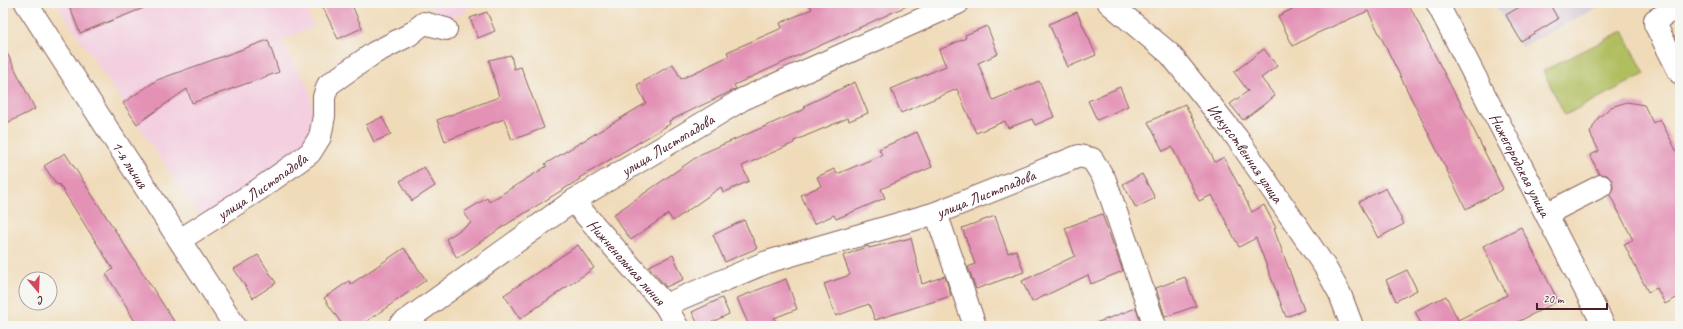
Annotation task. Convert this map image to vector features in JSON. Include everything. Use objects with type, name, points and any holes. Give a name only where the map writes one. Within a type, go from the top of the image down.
[{"type":"street","name":"1-я линия","points":[[26,3],[235,326]]},
{"type":"street","name":"улица Листопадова","points":[[399,326],[573,201],[743,99],[958,3]]},
{"type":"street","name":"Искусственная улица","points":[[1109,3],[1170,54],[1237,138],[1325,267],[1340,294],[1352,326]]},
{"type":"street","name":"Нижегородская улица","points":[[1437,3],[1604,326]]},
{"type":"street","points":[[1680,6],[1655,20],[1655,24],[1680,73]]},
{"type":"street","name":"улица Листопадова","points":[[180,240],[258,190],[310,152],[320,137],[324,116],[324,97],[328,86],[374,53],[424,24],[446,29]]},
{"type":"street","name":"улица Листопадова","points":[[665,305],[767,262],[936,213],[1079,156],[1092,159],[1105,180],[1155,326]]},
{"type":"street","points":[[1546,214],[1601,186]]},
{"type":"street","name":"Нижненольная линия","points":[[573,201],[665,305],[677,326]]},
{"type":"street","points":[[936,213],[975,326]]},
{"type":"shaded area","points":[[56,3],[305,3],[313,27],[280,41],[310,90],[316,143],[203,222]]},
{"type":"shaded area","points":[[428,3],[477,3],[445,24]]},
{"type":"shaded area","points":[[1494,3],[1606,3],[1521,47]]},
{"type":"green space","points":[[1623,31],[1645,74],[1565,115],[1543,71]]},
{"type":"building","points":[[68,3],[154,3],[154,4],[80,33]]},
{"type":"building","points":[[321,3],[351,3],[362,28],[338,39]]},
{"type":"building","points":[[809,3],[913,3],[734,85],[736,89],[669,121],[670,124],[579,178],[580,179],[504,226],[457,258],[446,239],[471,223],[464,212],[487,198],[489,202],[547,166],[545,164],[646,103],[637,85],[673,64],[681,79],[729,56],[727,52],[782,28],[780,23],[812,9]]},
{"type":"building","points":[[1305,3],[1408,3],[1458,98],[1503,189],[1466,209],[1368,11],[1313,35],[1293,46],[1278,16]]},
{"type":"building","points":[[1526,3],[1549,3],[1558,19],[1521,41],[1506,15]]},
{"type":"building","points":[[487,12],[495,31],[478,38],[470,18]]},
{"type":"building","points":[[1077,12],[1096,55],[1068,67],[1049,24]]},
{"type":"building","points":[[987,26],[998,54],[978,63],[993,100],[1039,81],[1054,117],[1035,125],[1032,119],[1008,128],[1005,121],[976,133],[957,89],[901,113],[891,89],[946,66],[939,50],[966,38],[965,35]]},
{"type":"building","points":[[268,40],[279,72],[192,103],[187,89],[137,124],[123,103],[157,80]]},
{"type":"building","points":[[3,45],[35,109],[3,125]]},
{"type":"building","points":[[1264,49],[1277,66],[1261,78],[1275,96],[1243,120],[1230,104],[1248,91],[1234,72]]},
{"type":"building","points":[[511,55],[514,69],[521,67],[544,128],[512,140],[504,119],[445,141],[437,120],[499,97],[489,60]]},
{"type":"building","points":[[855,82],[868,113],[849,121],[848,118],[794,141],[794,143],[742,166],[749,181],[723,193],[721,187],[673,221],[668,214],[631,240],[613,215],[701,154],[805,109],[804,106]]},
{"type":"building","points":[[1120,87],[1128,106],[1097,120],[1088,101]]},
{"type":"building","points":[[1627,102],[1644,105],[1653,123],[1660,119],[1680,158],[1680,296],[1665,304],[1657,288],[1648,292],[1624,244],[1633,240],[1610,195],[1613,187],[1612,181],[1607,175],[1599,174],[1590,155],[1599,151],[1590,133],[1598,118],[1611,107]]},
{"type":"building","points":[[1185,104],[1215,162],[1224,157],[1252,212],[1264,205],[1276,228],[1274,229],[1304,310],[1286,317],[1256,238],[1239,247],[1212,195],[1199,201],[1172,147],[1163,151],[1148,122]]},
{"type":"building","points":[[382,117],[391,134],[374,142],[366,125]]},
{"type":"building","points":[[917,132],[932,167],[881,189],[885,198],[836,219],[834,215],[814,224],[801,195],[821,186],[817,177],[834,169],[837,174],[882,155],[879,149]]},
{"type":"building","points":[[65,153],[177,326],[138,326],[106,274],[113,269],[59,184],[57,185],[44,166]]},
{"type":"building","points":[[424,167],[435,186],[412,201],[400,181]]},
{"type":"building","points":[[1142,174],[1155,198],[1136,208],[1123,184]]},
{"type":"building","points":[[1386,188],[1404,224],[1378,238],[1359,202]]},
{"type":"building","points":[[1102,214],[1123,271],[1091,284],[1088,275],[1032,302],[1022,281],[1075,256],[1065,228]]},
{"type":"building","points":[[995,216],[1008,253],[1016,250],[1024,272],[976,289],[968,267],[975,264],[962,228]]},
{"type":"building","points":[[744,220],[757,248],[725,262],[713,235]]},
{"type":"building","points":[[1521,227],[1558,301],[1510,326],[1422,326],[1415,311],[1446,296],[1458,320],[1507,295],[1483,246]]},
{"type":"building","points":[[911,238],[922,284],[945,276],[951,296],[875,320],[869,304],[836,316],[824,284],[850,275],[843,256],[868,246],[869,248]]},
{"type":"building","points":[[578,245],[594,268],[520,319],[504,295]]},
{"type":"building","points":[[404,248],[426,280],[360,326],[343,326],[324,298],[349,281],[351,284]]},
{"type":"building","points":[[258,255],[276,283],[253,298],[234,269]]},
{"type":"building","points":[[673,255],[684,279],[666,287],[649,266]]},
{"type":"building","points":[[1407,270],[1417,290],[1396,301],[1386,280]]},
{"type":"building","points":[[1185,277],[1196,306],[1165,317],[1156,288]]},
{"type":"building","points":[[786,279],[797,309],[774,318],[778,326],[749,326],[737,298]]},
{"type":"building","points":[[722,298],[729,314],[704,326],[699,326],[692,312]]},
{"type":"building","points":[[1136,308],[1141,325],[1094,326],[1093,324]]}]
